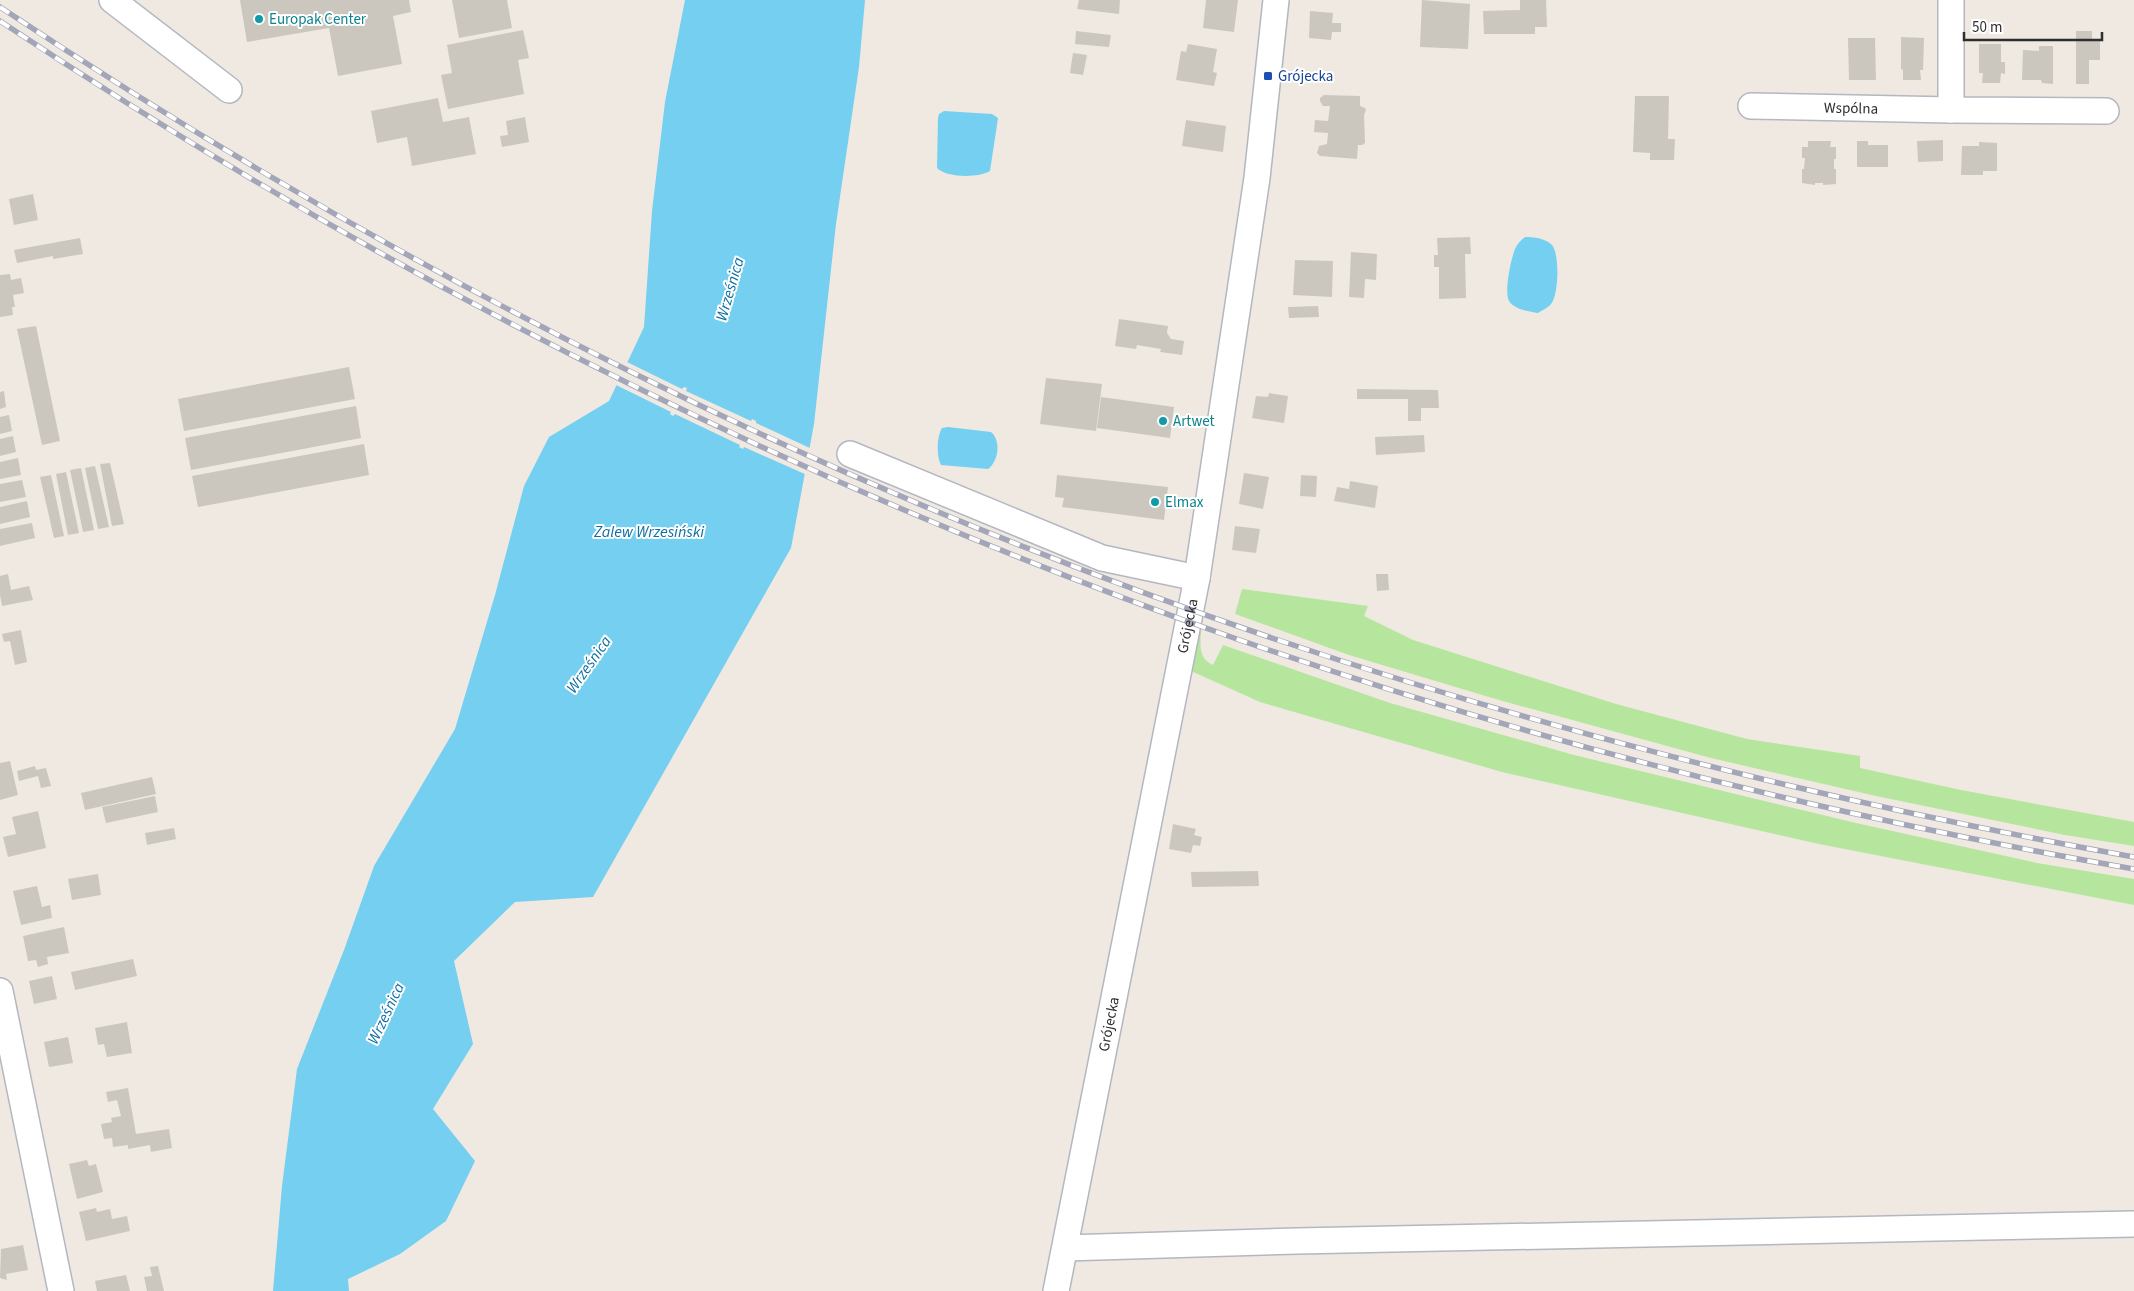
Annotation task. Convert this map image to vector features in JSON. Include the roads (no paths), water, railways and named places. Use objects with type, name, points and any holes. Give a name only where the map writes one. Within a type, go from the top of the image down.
[{"type":"street","points":[[112,0],[229,90]]},
{"type":"street","name":"Grójecka","points":[[1056,1291],[1197,578],[1257,178],[1276,0]]},
{"type":"street","points":[[1951,0],[1951,110]]},
{"type":"street","name":"Wspólna","points":[[1751,106],[2106,111]]},
{"type":"street","points":[[850,454],[1102,558],[1197,578]]},
{"type":"street","points":[[0,990],[61,1291]]},
{"type":"street","points":[[1065,1248],[1317,1240],[2134,1224]]},
{"type":"water","name":"Zalew Wrzesiński","points":[[685,0],[865,0],[859,67],[836,224],[814,424],[791,548],[593,897],[515,902],[454,961],[473,1044],[433,1109],[475,1161],[446,1221],[400,1254],[348,1279],[349,1291],[273,1291],[282,1186],[297,1069],[344,950],[374,866],[455,729],[495,595],[524,486],[549,437],[609,401],[644,327],[652,211],[665,102]]},
{"type":"water","points":[[944,111],[992,114],[998,118],[990,171],[978,175],[963,176],[948,174],[937,168],[938,118],[939,114]]},
{"type":"water","points":[[1525,237],[1545,240],[1554,248],[1556,255],[1557,283],[1554,299],[1550,305],[1538,313],[1522,310],[1509,301],[1508,296],[1507,290],[1513,254],[1517,245]]},
{"type":"water","points":[[942,428],[991,432],[997,445],[995,461],[992,465],[988,469],[941,465],[938,451],[939,436]]},
{"type":"railway","points":[[0,7],[150,104],[304,196],[460,283],[618,366],[780,443],[943,514],[1110,580],[1278,640],[1489,706],[1595,736],[1810,790],[2025,837],[2134,857]]},
{"type":"railway","points":[[0,21],[145,114],[294,203],[444,288],[598,368],[753,443],[911,513],[1072,578],[1234,638],[1344,675],[1455,710],[1567,742],[1792,800],[1906,825],[2134,869]]},
{"type":"place","name":"Europak Center","points":[[259,19]]},
{"type":"place","name":"Grójecka","points":[[1268,76]]},
{"type":"place","name":"Artwet","points":[[1163,421]]},
{"type":"place","name":"Elmax","points":[[1155,502]]},
{"type":"water label","name":"Wrześnica","points":[[729,289]]},
{"type":"water label","name":"Wrześnica","points":[[588,664]]},
{"type":"water label","name":"Wrześnica","points":[[385,1013]]}]
